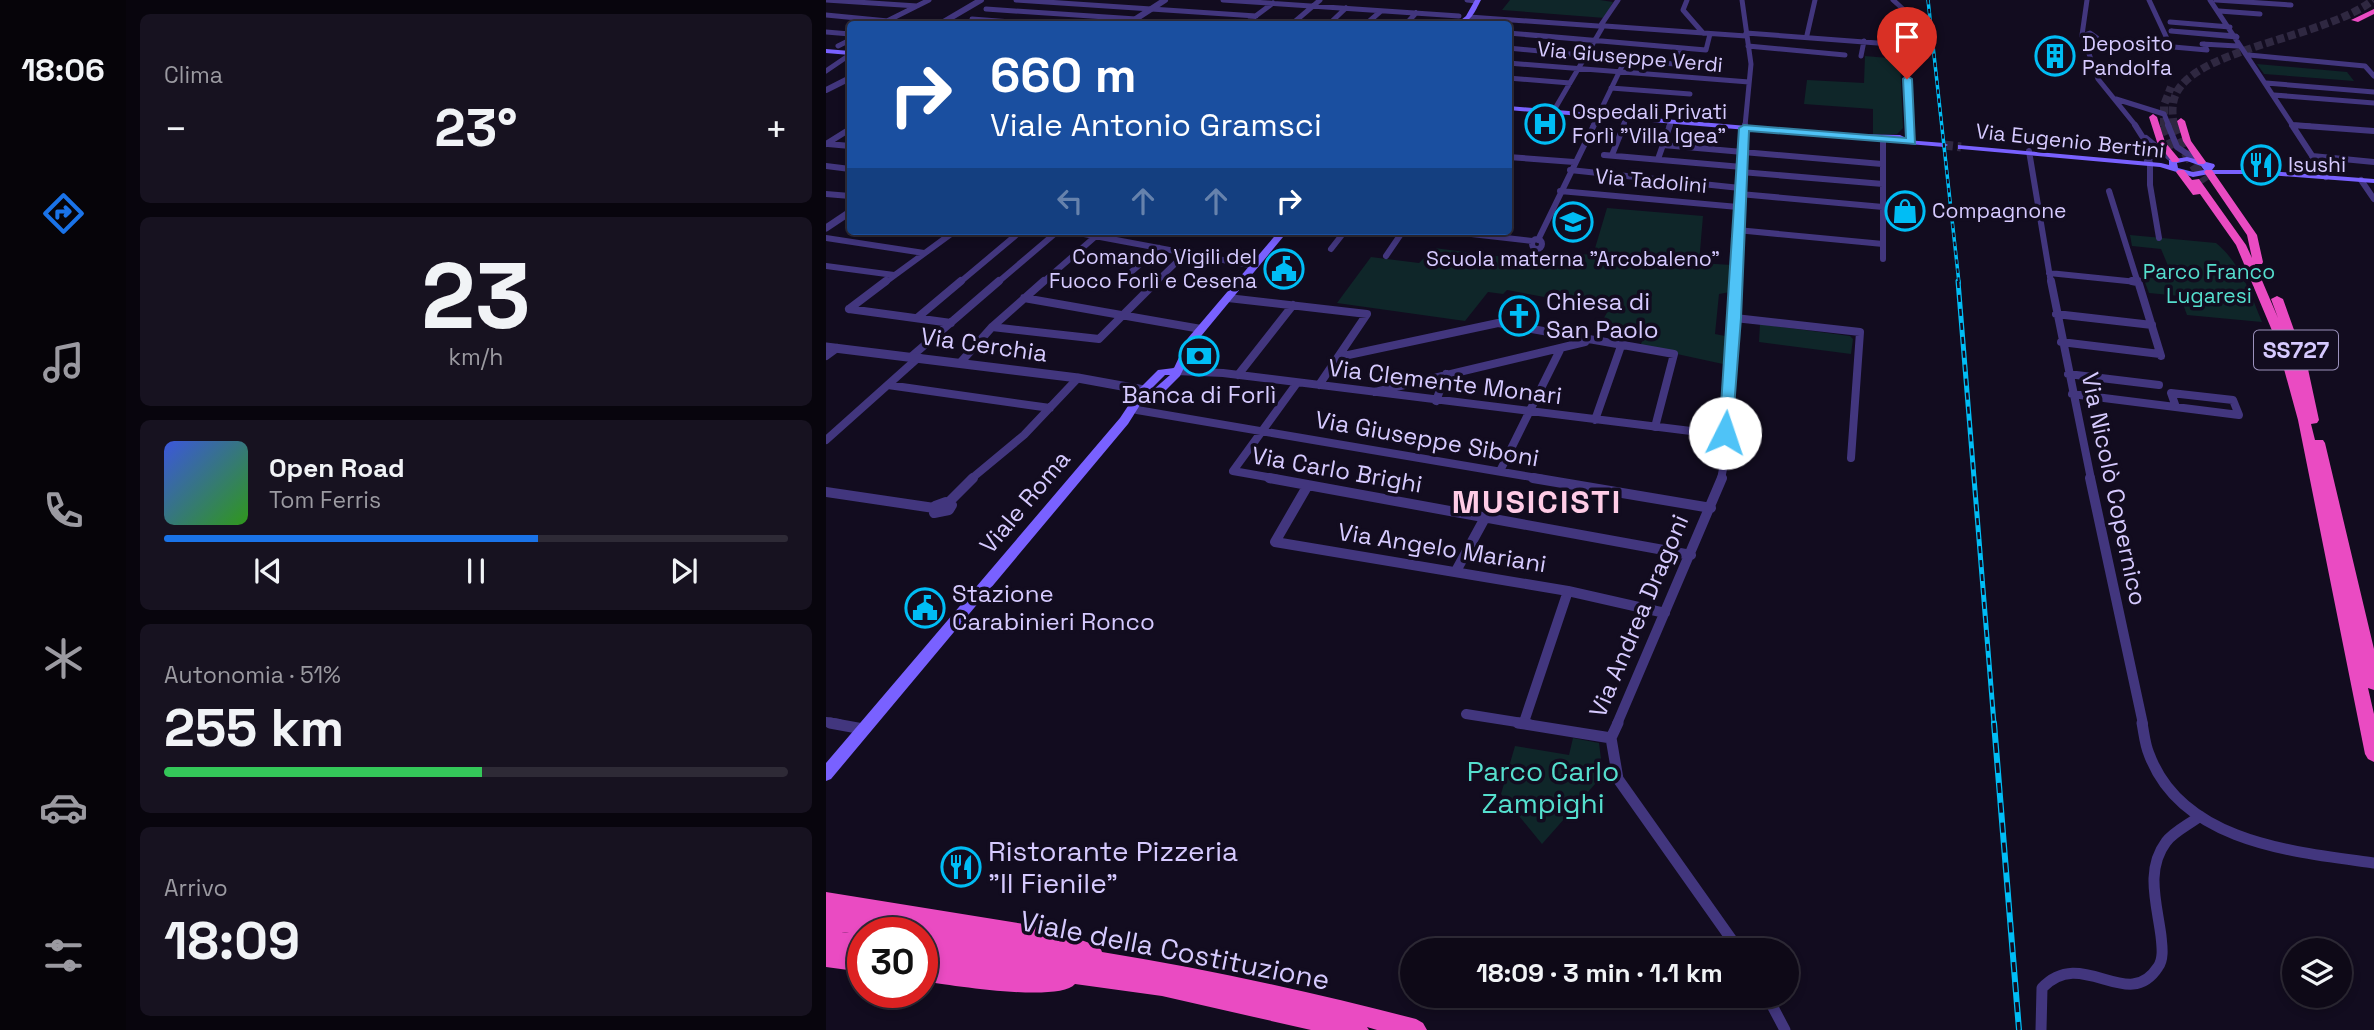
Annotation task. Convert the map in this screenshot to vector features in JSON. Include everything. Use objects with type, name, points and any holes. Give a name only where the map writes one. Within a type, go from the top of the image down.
[{"type":"highway","points":[[2355,20],[2374,11]]},
{"type":"highway","points":[[2153,117],[2161,142],[2176,165],[2230,242],[2253,260]]},
{"type":"highway","points":[[2181,121],[2187,141],[2203,171]]},
{"type":"highway","name":"SS727","points":[[2203,171],[2287,323],[2302,369],[2374,754]]},
{"type":"highway","name":"SS727","points":[[2335,544],[2374,682]]},
{"type":"highway","points":[[826,901],[1049,937],[1121,964]]},
{"type":"highway","points":[[826,920],[847,923]]},
{"type":"highway","name":"Viale della Costituzione","points":[[938,936],[1121,964],[1296,998],[1416,1030]]},
{"type":"highway","points":[[826,940],[847,943]]},
{"type":"highway","name":"Viale della Costituzione","points":[[938,955],[1162,986],[1358,1030]]},
{"type":"highway","points":[[826,957],[847,960]]},
{"type":"highway","points":[[938,973],[1007,982],[1105,979]]},
{"type":"main road","points":[[1461,18],[1478,0]]},
{"type":"main road","points":[[826,51],[847,54]]},
{"type":"main road","points":[[1512,108],[1883,140],[1907,138],[1927,144],[1944,145]]},
{"type":"main road","name":"Via Eugenio Bertini","points":[[2029,152],[1961,147],[2148,162],[2203,171],[2239,171],[2374,181]]},
{"type":"main road","name":"Via Eugenio Bertini","points":[[2176,165],[2197,175],[2203,171]]},
{"type":"main road","points":[[1145,390],[1172,372],[1201,329],[1281,235]]},
{"type":"main road","name":"Viale Roma","points":[[1124,421],[1137,410],[1145,390]]},
{"type":"main road","name":"Viale Roma","points":[[826,774],[1124,421],[1145,390]]},
{"type":"street","points":[[826,0],[917,6]]},
{"type":"street","points":[[826,15],[888,20],[929,0]]},
{"type":"street","points":[[945,21],[981,0]]},
{"type":"street","points":[[985,20],[1015,0],[1256,16]]},
{"type":"street","points":[[1133,21],[1165,0]]},
{"type":"street","points":[[1223,0],[1461,18],[1707,33],[1807,36],[1905,45]]},
{"type":"street","points":[[1295,21],[1320,0]]},
{"type":"street","points":[[1467,0],[1478,0]]},
{"type":"street","points":[[1553,112],[1618,0]]},
{"type":"street","points":[[1512,33],[1706,50],[1707,33],[1683,10],[1687,0]]},
{"type":"street","name":"Via Andrea Dragoni","points":[[1731,938],[1618,779],[1611,738],[1711,508],[1725,469],[1729,439],[1722,427],[1726,413],[1735,318],[1738,206],[1749,82],[1742,0]]},
{"type":"street","points":[[1807,36],[1815,0]]},
{"type":"street","points":[[1893,0],[1902,6],[1910,122],[1907,138]]},
{"type":"street","points":[[2087,0],[2081,26],[2082,36],[2098,79],[2142,134],[2154,155],[2148,162],[2159,238]]},
{"type":"street","points":[[2149,0],[2170,45]]},
{"type":"street","points":[[2210,0],[2249,55],[2326,177]]},
{"type":"street","points":[[2216,0],[2291,5]]},
{"type":"street","points":[[1027,21],[1059,1]]},
{"type":"street","points":[[1249,21],[1275,2]]},
{"type":"street","points":[[1332,21],[1346,8]]},
{"type":"street","points":[[986,9],[1136,19]]},
{"type":"street","points":[[1369,21],[1381,11]]},
{"type":"street","points":[[2218,11],[2260,14]]},
{"type":"street","points":[[1409,21],[1416,13]]},
{"type":"street","points":[[972,19],[994,21]]},
{"type":"street","points":[[2170,22],[2230,27]]},
{"type":"street","points":[[2081,26],[2094,38]]},
{"type":"street","points":[[2236,37],[2171,31],[2236,37]]},
{"type":"street","points":[[826,32],[847,34]]},
{"type":"street","points":[[2082,36],[2116,42],[2207,50],[2204,44]]},
{"type":"street","points":[[2085,46],[2094,38]]},
{"type":"street","points":[[1861,56],[1864,41]]},
{"type":"street","points":[[838,46],[847,42]]},
{"type":"street","points":[[2186,43],[2237,46]]},
{"type":"street","points":[[1748,46],[1845,55]]},
{"type":"street","points":[[1512,48],[1674,64],[1680,48]]},
{"type":"street","points":[[828,68],[847,55]]},
{"type":"street","points":[[2249,55],[2365,66],[2374,76]]},
{"type":"street","points":[[1494,235],[1535,240],[1625,60]]},
{"type":"street","name":"Via Giuseppe Verdi","points":[[1512,63],[1749,82]]},
{"type":"street","points":[[1512,78],[1570,82]]},
{"type":"street","points":[[826,90],[847,80]]},
{"type":"street","points":[[2266,83],[2374,92]]},
{"type":"street","points":[[1611,88],[1690,94]]},
{"type":"street","points":[[2274,95],[2374,103]]},
{"type":"street","points":[[2113,98],[2164,114],[2169,134],[2180,151],[2203,171]]},
{"type":"street","points":[[2123,110],[2133,104]]},
{"type":"street","points":[[1612,155],[1626,118]]},
{"type":"street","points":[[1658,159],[1671,122]]},
{"type":"street","points":[[2292,125],[2374,131]]},
{"type":"street","points":[[827,144],[847,131]]},
{"type":"street","points":[[2142,134],[2176,165]]},
{"type":"street","points":[[838,144],[847,140]]},
{"type":"street","points":[[1883,140],[1883,259]]},
{"type":"street","points":[[827,144],[847,146]]},
{"type":"street","points":[[1663,145],[1882,164]]},
{"type":"street","name":"Via Nicolò Copernico","points":[[2029,152],[2061,342],[2149,755],[2172,792],[2200,816],[2256,845],[2374,863]]},
{"type":"street","points":[[1604,155],[1883,184]]},
{"type":"street","points":[[2312,156],[2374,162]]},
{"type":"street","points":[[1512,159],[1574,162]]},
{"type":"street","points":[[826,166],[847,169]]},
{"type":"street","points":[[1570,170],[1884,207]]},
{"type":"street","points":[[2361,180],[2374,199]]},
{"type":"street","name":"Via Tadolini","points":[[1560,191],[1738,206]]},
{"type":"street","points":[[2061,342],[2160,355],[2109,191]]},
{"type":"street","points":[[826,194],[847,196]]},
{"type":"street","points":[[826,228],[847,214]]},
{"type":"street","points":[[826,221],[836,221]]},
{"type":"street","points":[[1737,230],[1882,244]]},
{"type":"street","points":[[949,235],[849,309],[951,323]]},
{"type":"street","points":[[917,318],[1016,235]]},
{"type":"street","points":[[826,440],[888,385],[951,323],[1053,235]]},
{"type":"street","points":[[1090,235],[1255,266]]},
{"type":"street","points":[[1331,249],[1342,235]]},
{"type":"street","points":[[1386,256],[1400,235]]},
{"type":"street","points":[[960,363],[992,327],[1096,236]]},
{"type":"street","points":[[826,238],[924,253]]},
{"type":"street","points":[[1123,279],[1159,248]]},
{"type":"street","points":[[992,327],[1099,339],[1186,253]]},
{"type":"street","points":[[828,268],[894,275]]},
{"type":"street","points":[[2049,273],[2137,282]]},
{"type":"street","points":[[1024,298],[1201,329]]},
{"type":"street","points":[[1228,298],[1367,314],[1319,385]]},
{"type":"street","points":[[1238,375],[1293,305]]},
{"type":"street","points":[[2056,314],[2152,325]]},
{"type":"street","points":[[1735,318],[1860,332],[1851,458]]},
{"type":"street","points":[[1339,357],[1498,323],[1674,354],[1655,427]]},
{"type":"street","points":[[1373,393],[1589,341]]},
{"type":"street","points":[[1595,420],[1620,346]]},
{"type":"street","name":"Via Cerchia","points":[[826,347],[916,357],[1145,390]]},
{"type":"street","points":[[826,356],[837,348]]},
{"type":"street","points":[[1500,471],[1561,348]]},
{"type":"street","name":"Via Clemente Monari","points":[[1172,372],[1238,375],[1655,427],[1691,431],[1706,429],[1717,436],[1722,427]]},
{"type":"street","points":[[1436,401],[1446,374]]},
{"type":"street","points":[[2068,374],[2159,385]]},
{"type":"street","points":[[826,492],[934,508],[935,514],[944,513],[951,508],[949,502],[1078,379]]},
{"type":"street","points":[[1263,430],[1297,383]]},
{"type":"street","points":[[888,385],[1050,408]]},
{"type":"street","points":[[2072,394],[2239,415],[2233,400],[2171,393],[2176,407]]},
{"type":"street","name":"Via Giuseppe Siboni","points":[[1137,410],[1711,508]]},
{"type":"street","points":[[1706,429],[1722,427]]},
{"type":"street","name":"Via Carlo Brighi","points":[[1263,430],[1233,471],[1691,555]]},
{"type":"street","name":"Via Angelo Mariani","points":[[1308,485],[1275,542],[1568,591],[1665,613]]},
{"type":"street","points":[[1456,571],[1486,516]]},
{"type":"street","points":[[1524,722],[1568,591]]},
{"type":"street","points":[[1466,714],[1611,738]]},
{"type":"street","points":[[826,722],[863,729]]},
{"type":"street","points":[[2041,1030],[2042,988],[2054,975],[2070,971],[2126,985],[2143,981],[2159,967],[2162,950],[2152,872],[2166,841],[2200,816]]},
{"type":"street","points":[[1773,1008],[1785,1030]]},
{"type":"green space","points":[[1510,0],[1613,2],[1605,18],[1502,10]]},
{"type":"green space","points":[[1865,56],[1900,59],[1903,128],[1897,134],[1873,136],[1873,109],[1804,104],[1807,80],[1864,83]]},
{"type":"green space","points":[[2257,64],[2347,72],[2354,81],[2264,74]]},
{"type":"green space","points":[[1607,208],[1703,216],[1699,263],[1732,265],[1730,292],[1719,294],[1715,334],[1725,336],[1723,364],[1640,346],[1646,333],[1600,325],[1609,309],[1507,290],[1503,294],[1488,292],[1465,321],[1337,303],[1371,257],[1419,263],[1434,248],[1576,266],[1580,254],[1593,255]]},
{"type":"green space","name":"Parco Franco Lugaresi","points":[[2130,235],[2216,243],[2238,269],[2262,322],[2187,315],[2180,296],[2149,293],[2143,277],[2174,280],[2161,249],[2132,246]]},
{"type":"green space","points":[[1760,324],[1850,336],[1853,339],[1851,354],[1759,342]]},
{"type":"green space","name":"Parco Carlo Zampighi","points":[[1573,738],[1599,743],[1603,775],[1542,844],[1501,794],[1515,746],[1569,755]]},
{"type":"tunnel","points":[[2174,126],[2174,99],[2178,90],[2192,75],[2240,52],[2328,23],[2373,0]]},
{"type":"tunnel","points":[[2164,125],[2164,105],[2171,87]]},
{"type":"tunnel","points":[[2164,125],[2176,151]]},
{"type":"tunnel","points":[[2173,125],[2184,150],[2205,182]]},
{"type":"tunnel","points":[[1944,145],[1961,147]]},
{"type":"railway","points":[[1928,0],[1959,283]]},
{"type":"railway","points":[[1958,281],[1994,724]]},
{"type":"railway","points":[[1994,723],[2019,1030]]},
{"type":"place","name":"Deposito Pandolfa","points":[[2055,56]]},
{"type":"place","name":"Ospedali Privati Forlì \"Villa Igea\"","points":[[1545,124]]},
{"type":"place","name":"Isushi","points":[[2261,165]]},
{"type":"place","name":"Compagnone","points":[[1905,211]]},
{"type":"place","name":"Scuola materna \"Arcobaleno\"","points":[[1573,222]]},
{"type":"place","name":"Comando Vigili del Fuoco Forlì e Cesena","points":[[1284,269]]},
{"type":"place","name":"Chiesa di San Paolo","points":[[1519,316]]},
{"type":"place","name":"Banca di Forlì","points":[[1199,356]]},
{"type":"place","name":"Stazione Carabinieri Ronco","points":[[925,608]]},
{"type":"place","name":"Ristorante Pizzeria \"Il Fienile\"","points":[[961,867]]},
{"type":"district","name":"MUSICISTI","points":[[1537,502]]},
{"type":"route","points":[[1725,433],[1735,318],[1738,206],[1744,128],[1911,142],[1913,139],[1907,79]]}]
